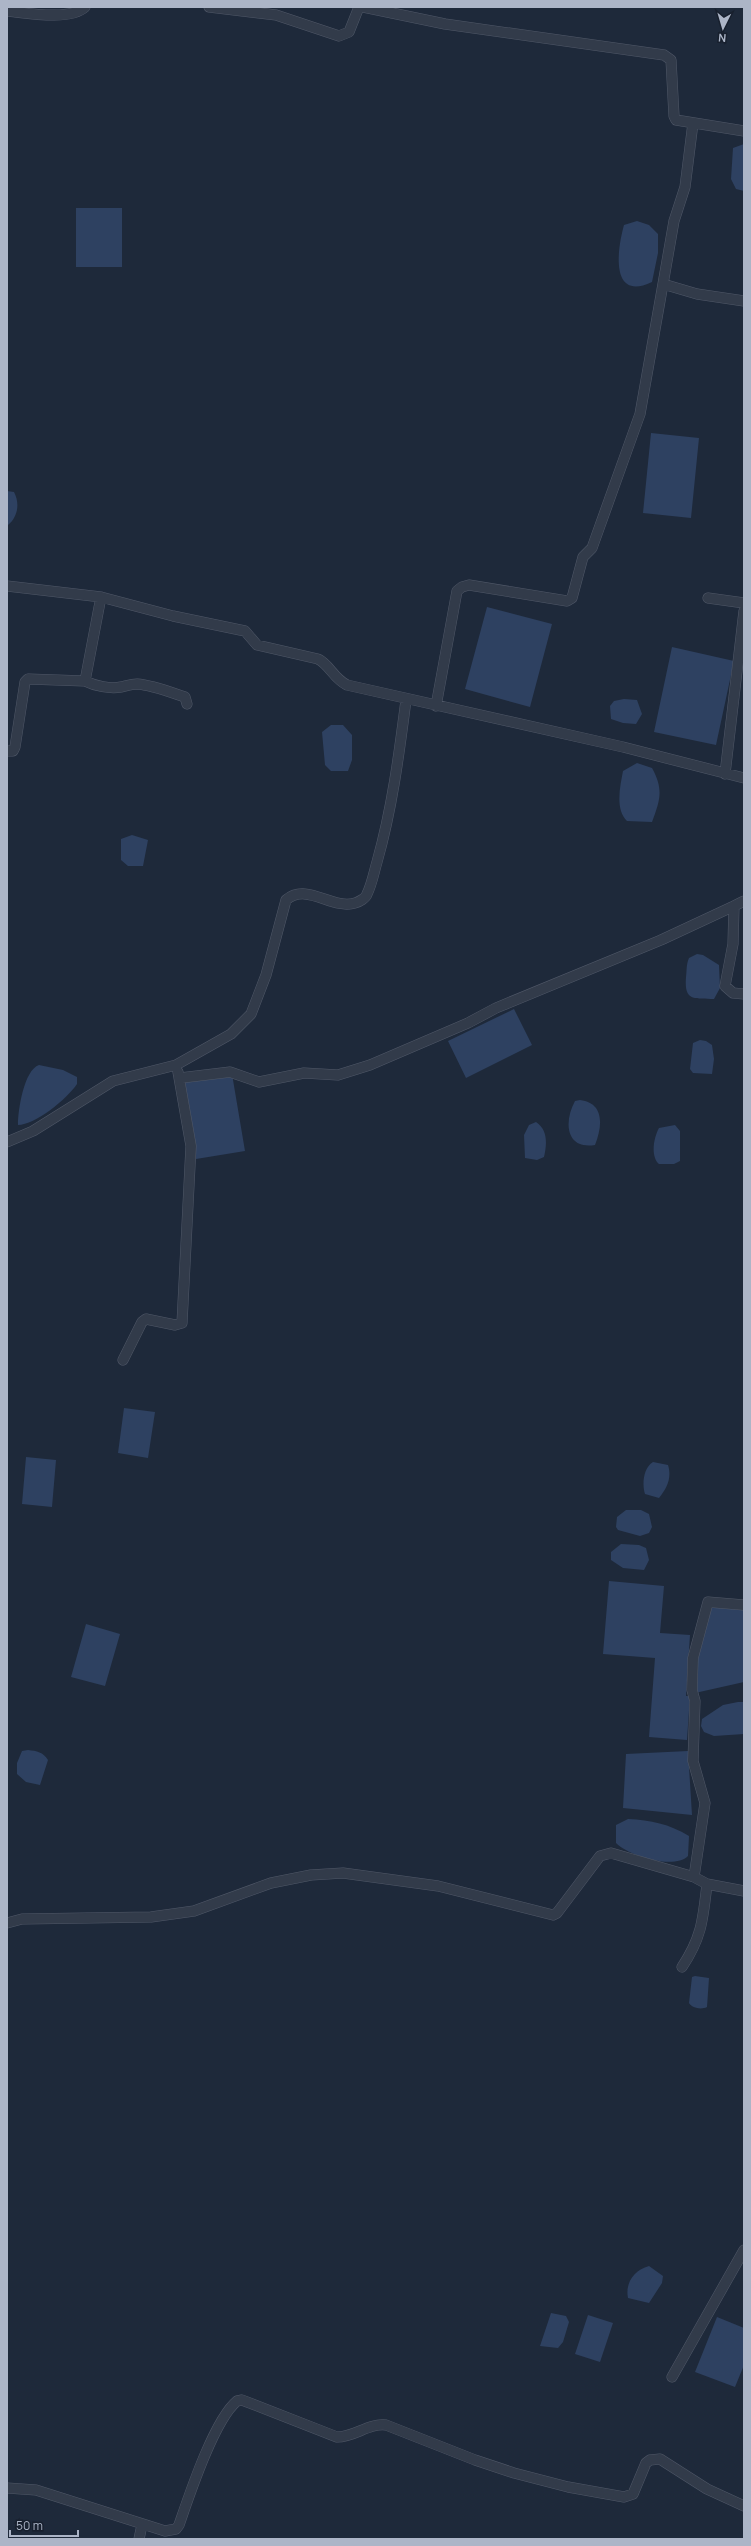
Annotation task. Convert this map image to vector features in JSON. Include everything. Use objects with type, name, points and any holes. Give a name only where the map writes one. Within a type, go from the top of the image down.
[{"type":"street","points":[[7,11],[63,15],[76,13],[85,7]]},
{"type":"street","points":[[208,7],[276,15],[339,36],[349,32],[359,7]]},
{"type":"street","points":[[363,7],[444,24],[664,55],[671,60],[674,116],[680,121],[744,131]]},
{"type":"street","points":[[436,706],[457,591],[462,586],[469,585],[567,601],[572,598],[583,558],[592,548],[640,414],[674,220],[685,186],[693,123]]},
{"type":"street","points":[[663,284],[697,294],[744,302]]},
{"type":"street","points":[[7,586],[101,597],[173,616],[244,631],[257,645],[318,659],[324,662],[337,680],[347,686],[623,747],[744,778]]},
{"type":"street","points":[[85,681],[101,597]]},
{"type":"street","points":[[708,598],[744,604]]},
{"type":"street","points":[[725,774],[744,611]]},
{"type":"street","points":[[7,751],[13,750],[15,747],[25,682],[28,679],[85,681],[107,686],[120,687],[137,684],[185,697],[187,704]]},
{"type":"street","points":[[7,1142],[33,1132],[112,1081],[176,1065],[231,1034],[252,1014],[266,975],[286,900],[293,894],[303,893],[347,905],[357,902],[367,896],[381,848],[397,769],[406,700]]},
{"type":"street","points":[[180,1078],[230,1072],[246,1079],[265,1081],[304,1073],[338,1075],[370,1065],[468,1023],[496,1008],[661,940],[744,901]]},
{"type":"street","points":[[734,906],[733,944],[726,986],[733,993],[744,994]]},
{"type":"street","points":[[123,1360],[142,1322],[146,1319],[175,1325],[182,1323],[192,1146],[180,1078],[176,1065]]},
{"type":"street","points":[[694,1878],[705,1803],[693,1761],[695,1701],[692,1690],[693,1658],[706,1604],[710,1601],[744,1605]]},
{"type":"street","points":[[7,1923],[22,1919],[151,1917],[194,1911],[271,1883],[311,1875],[343,1873],[438,1886],[553,1915],[557,1913],[600,1856],[604,1853],[611,1853],[694,1878],[708,1884],[744,1891]]},
{"type":"street","points":[[682,1967],[694,1950],[702,1928],[708,1884]]},
{"type":"street","points":[[672,2378],[742,2250],[744,2250]]},
{"type":"street","points":[[7,2488],[36,2490],[142,2525],[165,2531],[176,2529],[196,2476],[218,2430],[233,2404],[242,2400],[337,2437],[352,2435],[374,2425],[386,2425],[486,2464],[568,2487],[624,2497],[633,2494],[646,2463],[650,2460],[660,2459],[707,2489],[744,2506]]},
{"type":"street","points":[[139,2539],[142,2525]]},
{"type":"water","points":[[744,144],[744,191],[736,189],[731,179],[733,148]]},
{"type":"water","points":[[76,208],[122,208],[122,267],[76,267]]},
{"type":"water","points":[[637,221],[649,225],[658,234],[658,253],[652,282],[638,286],[629,285],[623,279],[619,259],[621,235],[624,225]]},
{"type":"water","points":[[651,433],[699,438],[691,518],[643,513]]},
{"type":"water","points":[[7,491],[14,492],[17,501],[16,514],[8,525]]},
{"type":"water","points":[[487,607],[552,624],[530,707],[465,689]]},
{"type":"water","points":[[672,647],[734,661],[716,745],[654,732]]},
{"type":"water","points":[[624,699],[637,700],[642,714],[636,724],[623,723],[611,719],[610,706],[614,701]]},
{"type":"water","points":[[331,725],[343,725],[352,735],[352,760],[348,771],[331,771],[325,765],[322,732]]},
{"type":"water","points":[[637,763],[652,768],[658,783],[660,795],[652,822],[627,821],[621,810],[619,798],[623,771]]},
{"type":"water","points":[[132,835],[148,840],[143,866],[128,866],[121,860],[121,839]]},
{"type":"water","points":[[697,954],[703,955],[719,965],[720,988],[714,999],[692,997],[687,991],[686,977],[688,961],[689,958]]},
{"type":"water","points":[[514,1009],[532,1045],[466,1078],[448,1041]]},
{"type":"water","points":[[700,1040],[706,1041],[712,1045],[714,1059],[712,1074],[693,1073],[690,1069],[693,1043]]},
{"type":"water","points":[[39,1065],[63,1070],[77,1077],[77,1084],[66,1097],[42,1116],[25,1124],[18,1125],[19,1110],[26,1082],[29,1074]]},
{"type":"water","points":[[232,1074],[245,1151],[196,1159],[183,1082]]},
{"type":"water","points":[[580,1100],[594,1105],[600,1116],[598,1137],[595,1145],[578,1143],[573,1139],[570,1132],[569,1117],[571,1109],[575,1101]]},
{"type":"water","points":[[536,1122],[543,1129],[546,1138],[544,1157],[537,1160],[525,1158],[524,1135],[529,1125]]},
{"type":"water","points":[[675,1125],[680,1131],[680,1161],[674,1164],[659,1164],[654,1156],[654,1141],[657,1132],[659,1128]]},
{"type":"water","points":[[124,1408],[155,1412],[148,1458],[118,1453]]},
{"type":"water","points":[[26,1457],[56,1460],[52,1507],[22,1504]]},
{"type":"water","points":[[653,1462],[668,1465],[669,1470],[668,1483],[659,1498],[645,1494],[644,1490],[645,1472]]},
{"type":"water","points":[[626,1510],[641,1510],[649,1514],[652,1527],[649,1533],[640,1536],[618,1530],[616,1527],[617,1517]]},
{"type":"water","points":[[621,1544],[639,1545],[646,1548],[649,1560],[644,1570],[623,1568],[611,1560],[611,1552]]},
{"type":"water","points":[[609,1581],[664,1586],[660,1633],[690,1635],[686,1696],[690,1696],[687,1740],[649,1737],[655,1658],[603,1654]]},
{"type":"water","points":[[710,1603],[744,1608],[744,1682],[695,1693],[696,1660]]},
{"type":"water","points":[[86,1624],[120,1634],[105,1686],[71,1677]]},
{"type":"water","points":[[744,1702],[744,1734],[714,1736],[704,1732],[701,1726],[702,1719],[723,1705]]},
{"type":"water","points":[[28,1750],[40,1752],[48,1760],[40,1785],[26,1782],[17,1774],[17,1763],[22,1751]]},
{"type":"water","points":[[688,1751],[692,1815],[623,1808],[626,1754]]},
{"type":"water","points":[[628,1819],[660,1823],[689,1836],[688,1856],[673,1862],[652,1860],[641,1857],[622,1848],[616,1843],[616,1825]]},
{"type":"water","points":[[692,1977],[709,1978],[707,2007],[705,2008],[694,2007],[689,2003]]},
{"type":"water","points":[[649,2266],[663,2276],[662,2283],[649,2303],[628,2298],[627,2292],[629,2282],[635,2274]]},
{"type":"water","points":[[551,2313],[566,2316],[569,2322],[563,2342],[558,2348],[540,2346]]},
{"type":"water","points":[[588,2315],[613,2323],[600,2362],[575,2354]]},
{"type":"water","points":[[717,2317],[744,2328],[744,2365],[735,2387],[695,2372]]}]
